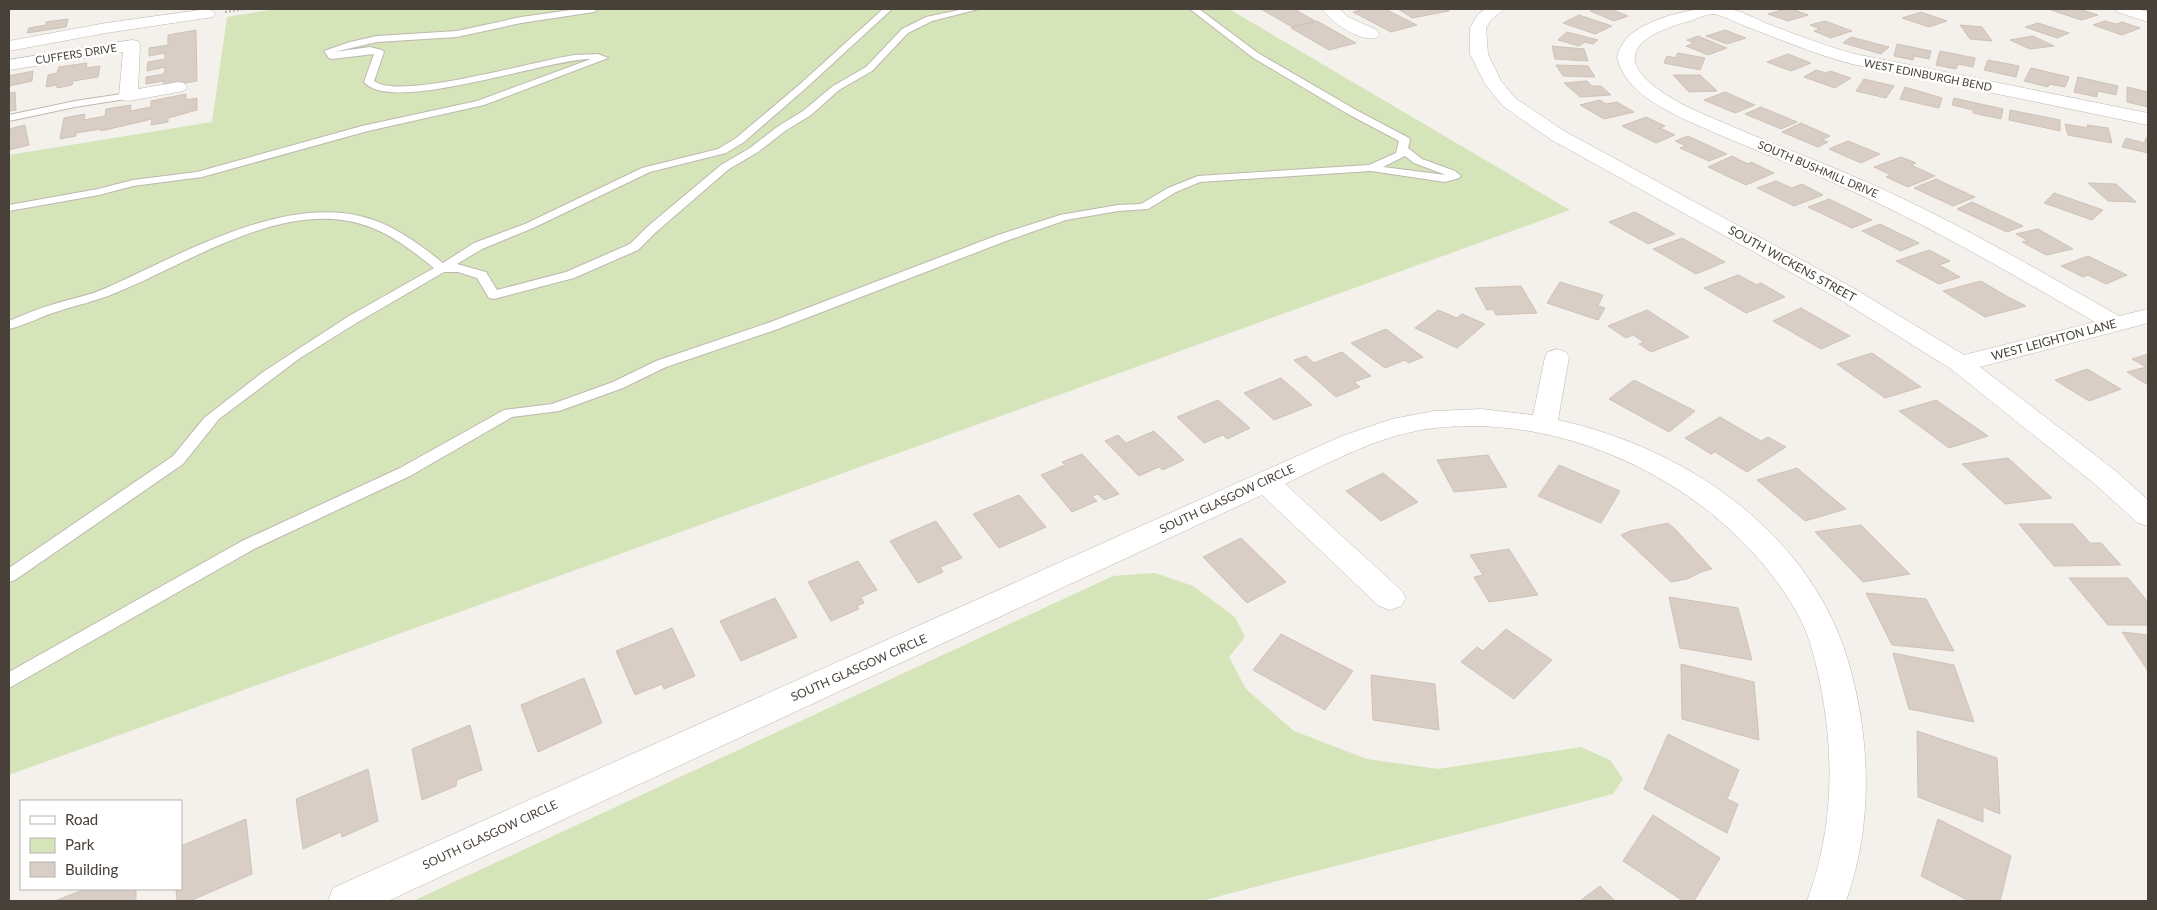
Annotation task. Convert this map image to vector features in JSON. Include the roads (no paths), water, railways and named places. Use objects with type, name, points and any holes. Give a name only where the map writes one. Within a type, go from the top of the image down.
[{"type":"street","points":[[106,28],[110,9]]},
{"type":"street","points":[[1331,9],[1333,14],[1371,34]]},
{"type":"street","name":"SOUTH WICKENS STREET","points":[[1496,9],[1484,17],[1478,28],[1479,54],[1485,70],[1509,102],[1557,135],[1847,294],[1960,364],[2106,478],[2148,516]]},
{"type":"street","name":"WEST EDINBURGH BEND","points":[[1714,9],[1818,49],[1860,61],[2148,119]]},
{"type":"street","name":"SOUTH BUSHMILL DRIVE","points":[[1714,9],[1659,26],[1638,36],[1626,49],[1626,63],[1635,78],[1654,94],[1684,112],[1839,177],[1907,209],[1975,244],[2115,324]]},
{"type":"street","points":[[2122,9],[2148,17]]},
{"type":"street","name":"CUFFERS DRIVE","points":[[9,46],[106,28],[207,14]]},
{"type":"street","name":"CUFFERS DRIVE","points":[[9,65],[132,45],[128,96]]},
{"type":"street","points":[[128,96],[178,88]]},
{"type":"street","name":"WEST LEIGHTON LANE","points":[[1960,364],[2148,316]]},
{"type":"street","points":[[1544,424],[1557,357]]},
{"type":"street","name":"SOUTH GLASGOW CIRCLE","points":[[346,901],[1037,588],[1370,434],[1408,424],[1453,418],[1493,418],[1544,424],[1590,437],[1660,465],[1733,513],[1762,541],[1784,568],[1810,607],[1828,651],[1839,689],[1848,764],[1848,808],[1827,901]]},
{"type":"street","points":[[1266,482],[1390,598]]},
{"type":"lane","points":[[9,208],[133,184],[198,175],[366,128],[480,103],[506,95],[603,58],[595,56],[564,60],[426,88],[401,91],[379,89],[369,82],[379,52],[370,50],[332,56],[329,51],[377,39],[457,34],[521,20],[594,9]]},
{"type":"lane","points":[[9,576],[180,458],[212,418],[249,389],[326,336],[378,304],[478,246],[529,226],[646,170],[722,151],[740,140],[888,9]]},
{"type":"lane","points":[[9,325],[54,308],[108,292],[199,249],[258,227],[294,217],[338,216],[374,224],[410,242],[442,268],[460,268],[482,275],[494,295],[570,275],[634,247],[651,230],[725,168],[807,114],[836,88],[869,70],[905,31],[929,19],[975,9]]},
{"type":"lane","points":[[1194,9],[1255,55],[1352,112],[1405,140],[1401,155],[1371,168]]},
{"type":"lane","points":[[9,118],[75,104],[128,96]]},
{"type":"lane","points":[[9,681],[248,545],[405,472],[508,413],[554,408],[618,386],[661,364],[773,326],[1002,238],[1064,217],[1118,208],[1144,208],[1172,190],[1198,179],[1371,168],[1445,179],[1455,176],[1418,161],[1403,148]]}]
